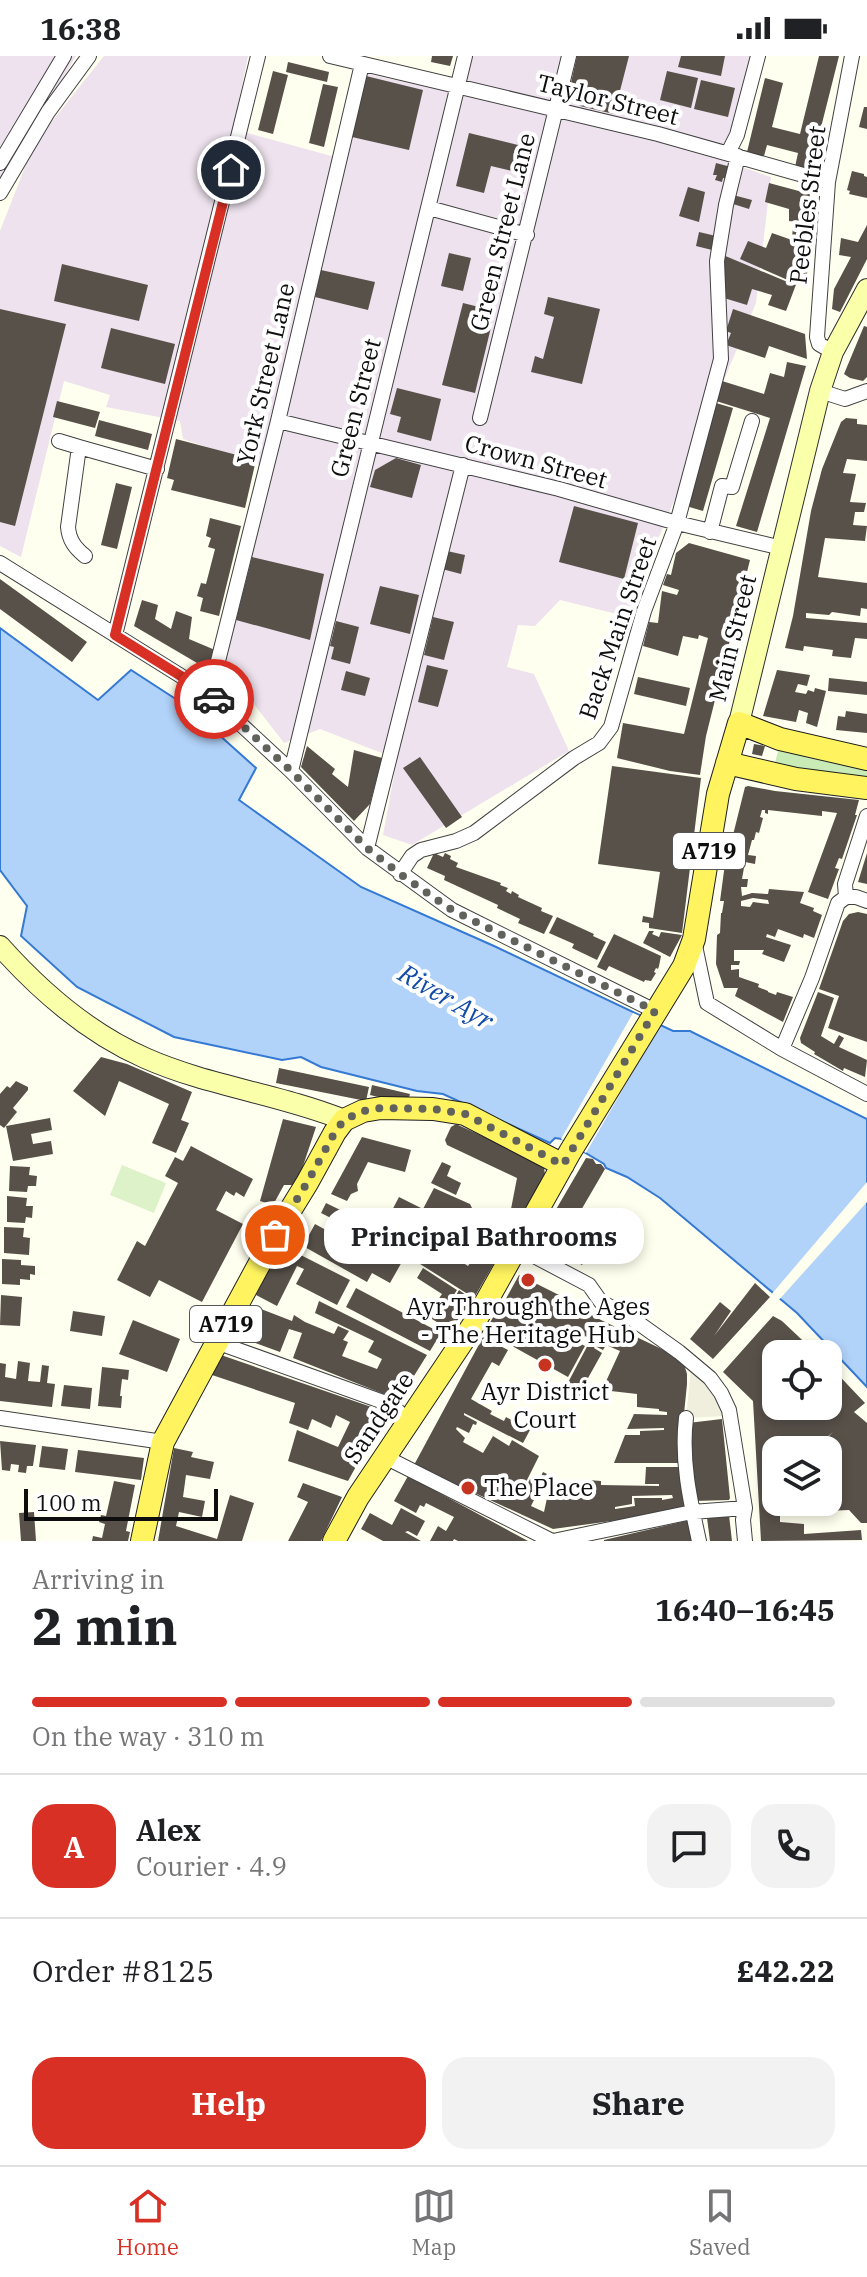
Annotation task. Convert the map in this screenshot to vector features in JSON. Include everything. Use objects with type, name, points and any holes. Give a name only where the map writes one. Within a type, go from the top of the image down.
[{"type":"main road","points":[[739,723],[780,739],[867,759]]},
{"type":"main road","name":"Main Street","points":[[694,939],[718,794],[739,723]]},
{"type":"main road","points":[[727,763],[796,779],[867,788]]},
{"type":"main road","name":"A719","points":[[517,1247],[567,1158],[684,966],[694,939]]},
{"type":"main road","points":[[344,1120],[363,1111],[381,1108],[433,1109],[465,1114],[567,1158]]},
{"type":"main road","name":"A719","points":[[142,1541],[163,1442],[275,1235],[344,1120]]},
{"type":"main road","name":"Sandgate","points":[[334,1541],[358,1497],[472,1327],[517,1247]]},
{"type":"street","points":[[0,163],[64,56]]},
{"type":"street","points":[[0,193],[48,112],[89,56]]},
{"type":"street","points":[[115,635],[258,56]]},
{"type":"street","name":"Taylor Street","points":[[330,56],[556,109],[733,154],[828,182]]},
{"type":"street","name":"Green Street","points":[[291,771],[465,56]]},
{"type":"street","name":"Green Street Lane","points":[[480,418],[569,56]]},
{"type":"street","name":"Back Main Street","points":[[400,874],[412,856],[421,850],[474,833],[574,758],[599,743],[611,727],[644,611],[677,523],[721,359],[717,261],[733,154],[758,56]]},
{"type":"street","name":"Peebles Street","points":[[833,352],[819,344],[817,337],[828,182],[852,56]]},
{"type":"street","name":"York Street Lane","points":[[205,691],[216,669],[362,64]]},
{"type":"street","points":[[429,208],[527,235]]},
{"type":"street","name":"Main Street","points":[[739,723],[820,391],[833,352],[867,289]]},
{"type":"street","points":[[820,391],[845,399],[867,391]]},
{"type":"street","name":"Crown Street","points":[[278,421],[559,489],[710,532],[782,548]]},
{"type":"street","points":[[710,532],[722,486],[732,487],[752,421]]},
{"type":"street","points":[[59,441],[157,469]]},
{"type":"street","points":[[79,447],[68,527],[76,548],[85,556]]},
{"type":"street","points":[[367,848],[463,465]]},
{"type":"street","points":[[0,563],[205,691],[291,771],[367,848],[452,910],[653,1014]]},
{"type":"street","points":[[846,897],[845,884],[867,816]]},
{"type":"street","points":[[782,1049],[812,978],[838,903],[846,897],[867,901]]},
{"type":"street","points":[[694,939],[707,1003],[782,1049],[867,1094]]},
{"type":"street","points":[[0,946],[31,981],[109,1040],[145,1058],[182,1071],[344,1120]]},
{"type":"street","points":[[517,1247],[589,1285],[601,1302],[630,1317],[710,1378],[729,1410],[745,1508],[745,1541]]},
{"type":"street","points":[[216,1342],[389,1404],[399,1412],[406,1424]]},
{"type":"street","points":[[0,1418],[163,1442]]},
{"type":"street","points":[[686,1418],[684,1452],[687,1488],[699,1541]]},
{"type":"street","points":[[385,1457],[552,1541],[692,1512],[745,1508]]},
{"type":"shaded area","points":[[0,56],[76,56],[0,187]]},
{"type":"shaded area","points":[[104,56],[248,56],[233,129],[335,157],[355,71],[463,95],[473,56],[755,56],[733,164],[771,177],[756,303],[634,597],[633,618],[560,600],[535,626],[518,625],[507,667],[534,674],[569,751],[412,845],[383,835],[397,759],[320,729],[284,743],[222,663],[272,469],[183,439],[180,421],[106,407],[110,395],[64,381],[21,557],[0,546],[0,231],[34,144]]},
{"type":"shaded area","points":[[691,1370],[708,1378],[724,1416],[686,1418]]},
{"type":"green space","points":[[779,748],[809,758],[867,770],[867,780],[774,766]]},
{"type":"green space","points":[[122,1165],[166,1183],[154,1213],[110,1195]]},
{"type":"water","name":"River Ayr","points":[[0,628],[98,700],[131,670],[188,707],[256,768],[239,800],[361,887],[673,1031],[690,1031],[867,1119],[867,1387],[842,1361],[842,1340],[823,1340],[797,1313],[660,1198],[562,1139],[555,1138],[550,1143],[443,1094],[417,1091],[321,1067],[301,1057],[282,1060],[174,1037],[77,987],[21,936],[27,906],[0,870]]},
{"type":"pier","points":[[633,1013],[660,1025],[586,1153],[561,1139]]},
{"type":"pier","points":[[867,1182],[867,1202],[777,1302],[770,1296]]},
{"type":"building","points":[[432,56],[453,56],[450,66],[431,62]]},
{"type":"building","points":[[577,56],[629,56],[614,114],[580,106],[570,87]]},
{"type":"building","points":[[681,56],[725,56],[721,76],[678,67]]},
{"type":"building","points":[[819,56],[839,56],[810,171],[795,167],[798,153],[767,145],[764,156],[747,152],[765,78],[783,83],[772,127],[800,134]]},
{"type":"building","points":[[288,62],[329,72],[327,82],[286,72]]},
{"type":"building","points":[[273,71],[288,75],[273,134],[258,130]]},
{"type":"building","points":[[667,71],[698,78],[691,108],[660,100]]},
{"type":"building","points":[[366,76],[423,90],[409,150],[352,137]]},
{"type":"building","points":[[701,80],[735,88],[728,117],[694,109]]},
{"type":"building","points":[[323,84],[338,87],[324,147],[309,143]]},
{"type":"building","points":[[864,107],[867,107],[867,129],[859,127]]},
{"type":"building","points":[[469,133],[526,147],[520,173],[491,166],[484,193],[456,186]]},
{"type":"building","points":[[716,163],[731,167],[728,179],[723,178],[722,182],[715,180]]},
{"type":"building","points":[[852,171],[867,177],[867,198],[849,194],[847,190]]},
{"type":"building","points":[[769,183],[810,194],[807,223],[789,221],[789,209],[765,202]]},
{"type":"building","points":[[688,187],[705,192],[699,222],[679,216]]},
{"type":"building","points":[[733,195],[752,200],[749,209],[730,203]]},
{"type":"building","points":[[793,224],[808,224],[807,281],[790,281],[740,259],[748,241],[766,248],[772,233],[792,240]]},
{"type":"building","points":[[867,225],[867,259],[840,312],[832,309],[834,289],[851,257],[839,255],[841,238],[858,242]]},
{"type":"building","points":[[699,232],[716,236],[712,250],[696,246]]},
{"type":"building","points":[[449,253],[471,258],[463,291],[441,286]]},
{"type":"building","points":[[723,255],[790,283],[797,282],[786,311],[768,305],[772,295],[752,289],[747,305],[724,298]]},
{"type":"building","points":[[62,264],[148,285],[139,321],[54,301]]},
{"type":"building","points":[[321,270],[375,282],[368,310],[315,297]]},
{"type":"building","points":[[548,297],[600,309],[582,384],[531,372],[535,356],[543,359],[554,317],[544,314]]},
{"type":"building","points":[[463,303],[495,311],[475,393],[442,385]]},
{"type":"building","points":[[0,309],[66,324],[15,526],[0,522]]},
{"type":"building","points":[[733,309],[805,334],[807,359],[769,346],[765,358],[726,345],[731,333],[726,331]]},
{"type":"building","points":[[864,326],[867,327],[867,377],[863,381],[844,374]]},
{"type":"building","points":[[111,328],[175,344],[165,384],[101,368]]},
{"type":"building","points":[[787,362],[806,366],[757,532],[736,526],[770,418],[716,401],[722,381],[764,394],[770,373],[784,377]]},
{"type":"building","points":[[397,388],[441,399],[431,441],[397,432],[401,417],[390,414]]},
{"type":"building","points":[[57,401],[100,412],[95,428],[53,417]]},
{"type":"building","points":[[716,403],[733,408],[703,511],[686,506]]},
{"type":"building","points":[[846,418],[857,419],[857,424],[867,425],[867,461],[847,459],[843,473],[856,474],[850,502],[866,503],[864,512],[855,512],[853,525],[867,526],[865,541],[825,538],[818,577],[867,583],[867,609],[861,608],[860,616],[832,612],[829,615],[806,613],[806,618],[867,623],[867,639],[855,638],[851,658],[832,656],[833,650],[804,646],[803,651],[785,648],[822,469],[841,422]]},
{"type":"building","points":[[99,420],[152,434],[148,450],[95,436]]},
{"type":"building","points":[[176,439],[256,460],[245,508],[171,490],[174,480],[167,478]]},
{"type":"building","points":[[396,458],[421,465],[412,498],[370,487],[375,470]]},
{"type":"building","points":[[116,483],[132,487],[117,549],[101,545]]},
{"type":"building","points":[[574,506],[638,523],[624,579],[559,562]]},
{"type":"building","points":[[210,518],[241,526],[219,616],[200,611],[203,598],[197,596],[201,583],[206,584],[215,549],[208,547],[211,538],[206,536]]},
{"type":"building","points":[[689,543],[750,560],[706,736],[700,775],[617,758],[623,723],[684,734],[708,638],[683,636],[678,656],[643,646],[649,622],[658,623],[662,591],[677,595],[679,590],[663,585],[667,574],[671,575],[676,553]]},
{"type":"building","points":[[447,551],[465,555],[461,574],[442,569]]},
{"type":"building","points":[[252,557],[324,574],[310,640],[236,620]]},
{"type":"building","points":[[0,579],[87,642],[72,662],[0,609]]},
{"type":"building","points":[[380,586],[419,595],[410,634],[370,624]]},
{"type":"building","points":[[142,600],[158,605],[155,619],[171,629],[176,611],[192,617],[189,639],[215,650],[209,670],[134,626]]},
{"type":"building","points":[[433,617],[454,622],[444,660],[424,655]]},
{"type":"building","points":[[336,621],[359,627],[350,664],[331,659],[334,647],[330,646]]},
{"type":"building","points":[[222,663],[234,666],[232,674],[240,680],[225,691],[217,681]]},
{"type":"building","points":[[427,665],[448,670],[438,707],[418,702]]},
{"type":"building","points":[[777,670],[810,675],[807,686],[798,684],[795,692],[806,694],[808,690],[814,692],[815,688],[826,691],[817,727],[806,723],[808,713],[799,710],[796,722],[763,716]]},
{"type":"building","points":[[346,671],[370,678],[365,696],[341,690]]},
{"type":"building","points":[[638,677],[690,688],[686,706],[634,694]]},
{"type":"building","points":[[829,678],[867,682],[867,695],[828,691]]},
{"type":"building","points":[[846,711],[867,714],[867,733],[836,730],[838,716],[845,717]]},
{"type":"building","points":[[754,744],[765,746],[762,756],[752,754]]},
{"type":"building","points":[[307,746],[335,769],[332,774],[348,787],[354,750],[382,758],[370,804],[354,821],[301,767]]},
{"type":"building","points":[[420,757],[462,817],[446,828],[403,768]]},
{"type":"building","points":[[612,766],[701,778],[682,933],[649,928],[649,923],[642,922],[643,916],[653,918],[660,872],[598,864]]},
{"type":"building","points":[[745,787],[859,800],[842,859],[839,858],[835,868],[839,869],[828,899],[808,892],[837,813],[822,811],[822,816],[768,810],[768,814],[762,810],[759,833],[756,832],[752,840],[748,855],[756,856],[755,864],[745,862],[742,879],[748,879],[747,887],[741,887],[742,896],[768,894],[769,889],[804,892],[800,903],[822,915],[814,938],[804,934],[803,938],[778,929],[775,937],[767,934],[766,937],[791,945],[784,962],[762,954],[764,950],[734,950],[734,961],[740,961],[739,965],[731,965],[731,970],[739,969],[739,977],[759,984],[758,987],[776,995],[777,992],[793,997],[783,1022],[735,996],[738,988],[724,988],[716,964],[717,935],[720,933],[724,901],[720,901],[724,871]],"holes":[[[753,898],[768,900],[769,904],[753,902],[750,907],[741,906],[741,901]]]},
{"type":"building","points":[[434,853],[451,856],[450,859],[458,863],[456,867],[501,883],[508,888],[506,891],[511,894],[512,891],[553,916],[544,934],[518,923],[520,919],[497,908],[498,905],[444,880],[445,876],[427,868]]},
{"type":"building","points":[[867,853],[867,884],[858,882]]},
{"type":"building","points":[[849,914],[867,914],[867,1042],[828,1028],[839,996],[819,989],[843,921]]},
{"type":"building","points":[[557,917],[606,942],[597,960],[572,948],[574,944],[549,933]]},
{"type":"building","points":[[649,931],[654,931],[652,934],[659,937],[661,932],[682,935],[670,957],[643,943]]},
{"type":"building","points":[[614,934],[661,956],[651,981],[644,982],[609,966],[606,971],[597,967]]},
{"type":"building","points":[[818,992],[834,998],[821,1036],[834,1044],[839,1035],[844,1038],[839,1047],[867,1060],[865,1077],[844,1068],[843,1071],[801,1043],[800,1038]]},
{"type":"building","points":[[101,1057],[127,1064],[192,1092],[181,1120],[189,1123],[176,1153],[152,1143],[169,1104],[119,1081],[105,1116],[73,1091]]},
{"type":"building","points":[[279,1068],[369,1087],[366,1101],[276,1083]]},
{"type":"building","points":[[16,1081],[28,1090],[13,1108],[17,1112],[4,1128],[0,1125],[0,1094]]},
{"type":"building","points":[[372,1085],[410,1094],[407,1104],[370,1095]]},
{"type":"building","points":[[50,1118],[52,1130],[31,1134],[33,1144],[51,1141],[53,1154],[13,1161],[6,1126]]},
{"type":"building","points":[[283,1119],[316,1127],[299,1178],[293,1185],[284,1185],[273,1205],[260,1201]]},
{"type":"building","points":[[456,1124],[544,1167],[545,1175],[522,1214],[511,1209],[517,1178],[447,1145],[445,1140],[451,1127]]},
{"type":"building","points":[[362,1137],[411,1150],[405,1172],[368,1162],[357,1184],[358,1191],[351,1194],[347,1201],[331,1194]]},
{"type":"building","points":[[191,1146],[253,1179],[244,1197],[226,1191],[216,1210],[243,1224],[202,1302],[159,1280],[150,1297],[117,1280],[137,1241],[145,1246],[178,1183],[165,1176],[175,1157],[183,1161]]},
{"type":"building","points":[[586,1158],[593,1159],[605,1169],[573,1224],[562,1224],[551,1218]]},
{"type":"building","points":[[442,1162],[451,1166],[447,1176],[461,1183],[456,1195],[431,1183]]},
{"type":"building","points":[[10,1166],[30,1167],[29,1175],[37,1176],[36,1186],[28,1186],[27,1192],[9,1191]]},
{"type":"building","points":[[434,1188],[489,1216],[494,1214],[505,1220],[507,1217],[517,1223],[474,1298],[409,1257],[423,1238],[468,1266],[471,1262],[444,1247],[449,1236],[477,1250],[480,1245],[429,1219],[422,1233],[389,1216],[399,1197],[423,1209]]},
{"type":"building","points":[[7,1196],[27,1198],[26,1206],[33,1206],[32,1218],[26,1217],[25,1223],[7,1222]]},
{"type":"building","points":[[326,1203],[412,1244],[390,1283],[372,1273],[367,1282],[303,1246],[315,1224],[379,1259],[387,1246],[321,1213]]},
{"type":"building","points":[[4,1227],[24,1228],[23,1237],[30,1238],[29,1255],[4,1253]]},
{"type":"building","points":[[574,1240],[584,1246],[590,1240],[594,1243],[582,1265],[565,1255]]},
{"type":"building","points":[[281,1245],[350,1280],[337,1305],[296,1284],[304,1269],[297,1266],[277,1306],[256,1295]]},
{"type":"building","points":[[2,1259],[21,1260],[21,1265],[35,1266],[35,1275],[30,1274],[30,1280],[20,1279],[20,1285],[2,1284]]},
{"type":"building","points":[[423,1268],[457,1290],[453,1296],[459,1290],[473,1300],[450,1330],[427,1316],[442,1294],[417,1278]]},
{"type":"building","points":[[519,1275],[672,1354],[684,1364],[687,1384],[679,1463],[614,1463],[625,1435],[664,1430],[627,1429],[634,1414],[667,1415],[659,1409],[637,1407],[637,1394],[602,1390],[620,1351],[606,1345],[603,1350],[595,1346],[602,1353],[583,1387],[592,1395],[588,1404],[563,1392],[591,1339],[585,1336],[582,1340],[572,1334],[574,1329],[571,1327],[566,1336],[585,1346],[568,1377],[485,1331]]},
{"type":"building","points":[[755,1283],[770,1297],[713,1359],[690,1339],[720,1302],[731,1311],[714,1336]]},
{"type":"building","points":[[356,1288],[441,1333],[430,1351],[346,1307]]},
{"type":"building","points":[[1,1295],[22,1297],[20,1326],[0,1325]]},
{"type":"building","points":[[319,1301],[427,1355],[399,1400],[293,1358],[302,1333],[289,1329],[280,1352],[233,1335],[246,1303],[292,1321],[294,1315],[334,1334],[338,1326],[349,1331],[343,1340],[348,1342],[342,1356],[377,1369],[382,1359],[368,1352],[374,1341],[315,1313]]},
{"type":"building","points":[[73,1311],[105,1316],[102,1336],[70,1331]]},
{"type":"building","points":[[773,1316],[802,1340],[762,1340],[762,1420],[842,1420],[842,1379],[865,1403],[854,1412],[867,1423],[867,1523],[861,1523],[849,1510],[842,1510],[842,1436],[829,1436],[833,1432],[828,1436],[762,1436],[762,1516],[780,1516],[780,1522],[804,1524],[804,1534],[861,1530],[862,1540],[761,1541],[753,1401],[723,1372]]},
{"type":"building","points":[[133,1320],[180,1339],[167,1372],[119,1354]]},
{"type":"building","points":[[483,1337],[508,1350],[499,1366],[492,1362],[471,1399],[492,1411],[490,1414],[504,1421],[506,1417],[530,1430],[523,1443],[464,1413],[477,1422],[476,1425],[473,1424],[469,1433],[456,1429],[465,1438],[463,1442],[483,1453],[493,1436],[509,1446],[512,1440],[539,1456],[524,1486],[530,1479],[538,1482],[543,1472],[547,1474],[531,1506],[544,1512],[549,1489],[561,1494],[586,1495],[588,1480],[601,1481],[601,1485],[659,1486],[645,1484],[646,1467],[680,1467],[686,1506],[626,1519],[553,1529],[414,1465]],"holes":[[[672,1495],[673,1498],[634,1498],[635,1506],[615,1509],[632,1504],[632,1496]]]},
{"type":"building","points":[[218,1354],[386,1412],[348,1481],[288,1461],[297,1430],[338,1447],[350,1422],[336,1415],[331,1428],[312,1419],[308,1430],[289,1423],[295,1403],[209,1374]]},
{"type":"building","points":[[18,1361],[30,1363],[28,1381],[40,1382],[42,1365],[49,1366],[47,1383],[55,1384],[52,1407],[0,1401],[0,1363],[6,1364],[5,1377],[16,1379]]},
{"type":"building","points":[[102,1367],[129,1370],[128,1380],[122,1379],[121,1408],[98,1406]]},
{"type":"building","points":[[64,1385],[92,1388],[90,1409],[61,1406]]},
{"type":"building","points":[[722,1419],[730,1498],[694,1501],[688,1423]]},
{"type":"building","points":[[0,1441],[36,1445],[33,1466],[27,1466],[26,1473],[18,1472],[19,1465],[11,1464],[10,1471],[2,1470]]},
{"type":"building","points":[[42,1446],[68,1449],[65,1470],[39,1467]]},
{"type":"building","points":[[174,1448],[193,1452],[191,1457],[214,1462],[210,1479],[186,1475],[183,1497],[205,1501],[202,1517],[179,1512],[176,1526],[217,1539],[230,1495],[254,1503],[242,1541],[158,1541]]},
{"type":"building","points":[[78,1450],[144,1458],[141,1480],[75,1472]]},
{"type":"building","points":[[408,1476],[528,1541],[430,1541],[438,1526],[446,1531],[454,1517],[426,1503],[424,1507],[420,1505],[416,1513],[394,1501]]},
{"type":"building","points":[[114,1481],[135,1485],[126,1531],[130,1532],[128,1541],[92,1541],[93,1536],[102,1538],[105,1524],[99,1522],[101,1515],[106,1516]]},
{"type":"building","points":[[303,1483],[342,1497],[321,1541],[288,1541],[308,1502],[297,1497]]},
{"type":"building","points":[[401,1508],[425,1521],[417,1536],[405,1532],[421,1541],[383,1541],[361,1529],[370,1513],[392,1525]]},
{"type":"building","points":[[34,1512],[36,1541],[21,1541],[19,1513]]},
{"type":"building","points":[[729,1515],[732,1541],[710,1541],[707,1518]]},
{"type":"building","points":[[690,1520],[697,1541],[604,1541],[604,1540]]},
{"type":"way so far","points":[[214,699],[367,848],[400,874],[452,910],[655,1011],[563,1165],[465,1114],[433,1109],[381,1108],[363,1111],[344,1120],[335,1132],[275,1235]]},
{"type":"place","name":"Principal Bathrooms","points":[[275,1235]]},
{"type":"place","name":"Ayr Through the Ages - The Heritage Hub","points":[[528,1280]]},
{"type":"place","name":"Ayr District Court","points":[[545,1365]]},
{"type":"place","name":"The Place","points":[[468,1488]]},
{"type":"route","points":[[214,699],[115,635],[231,170]]}]
